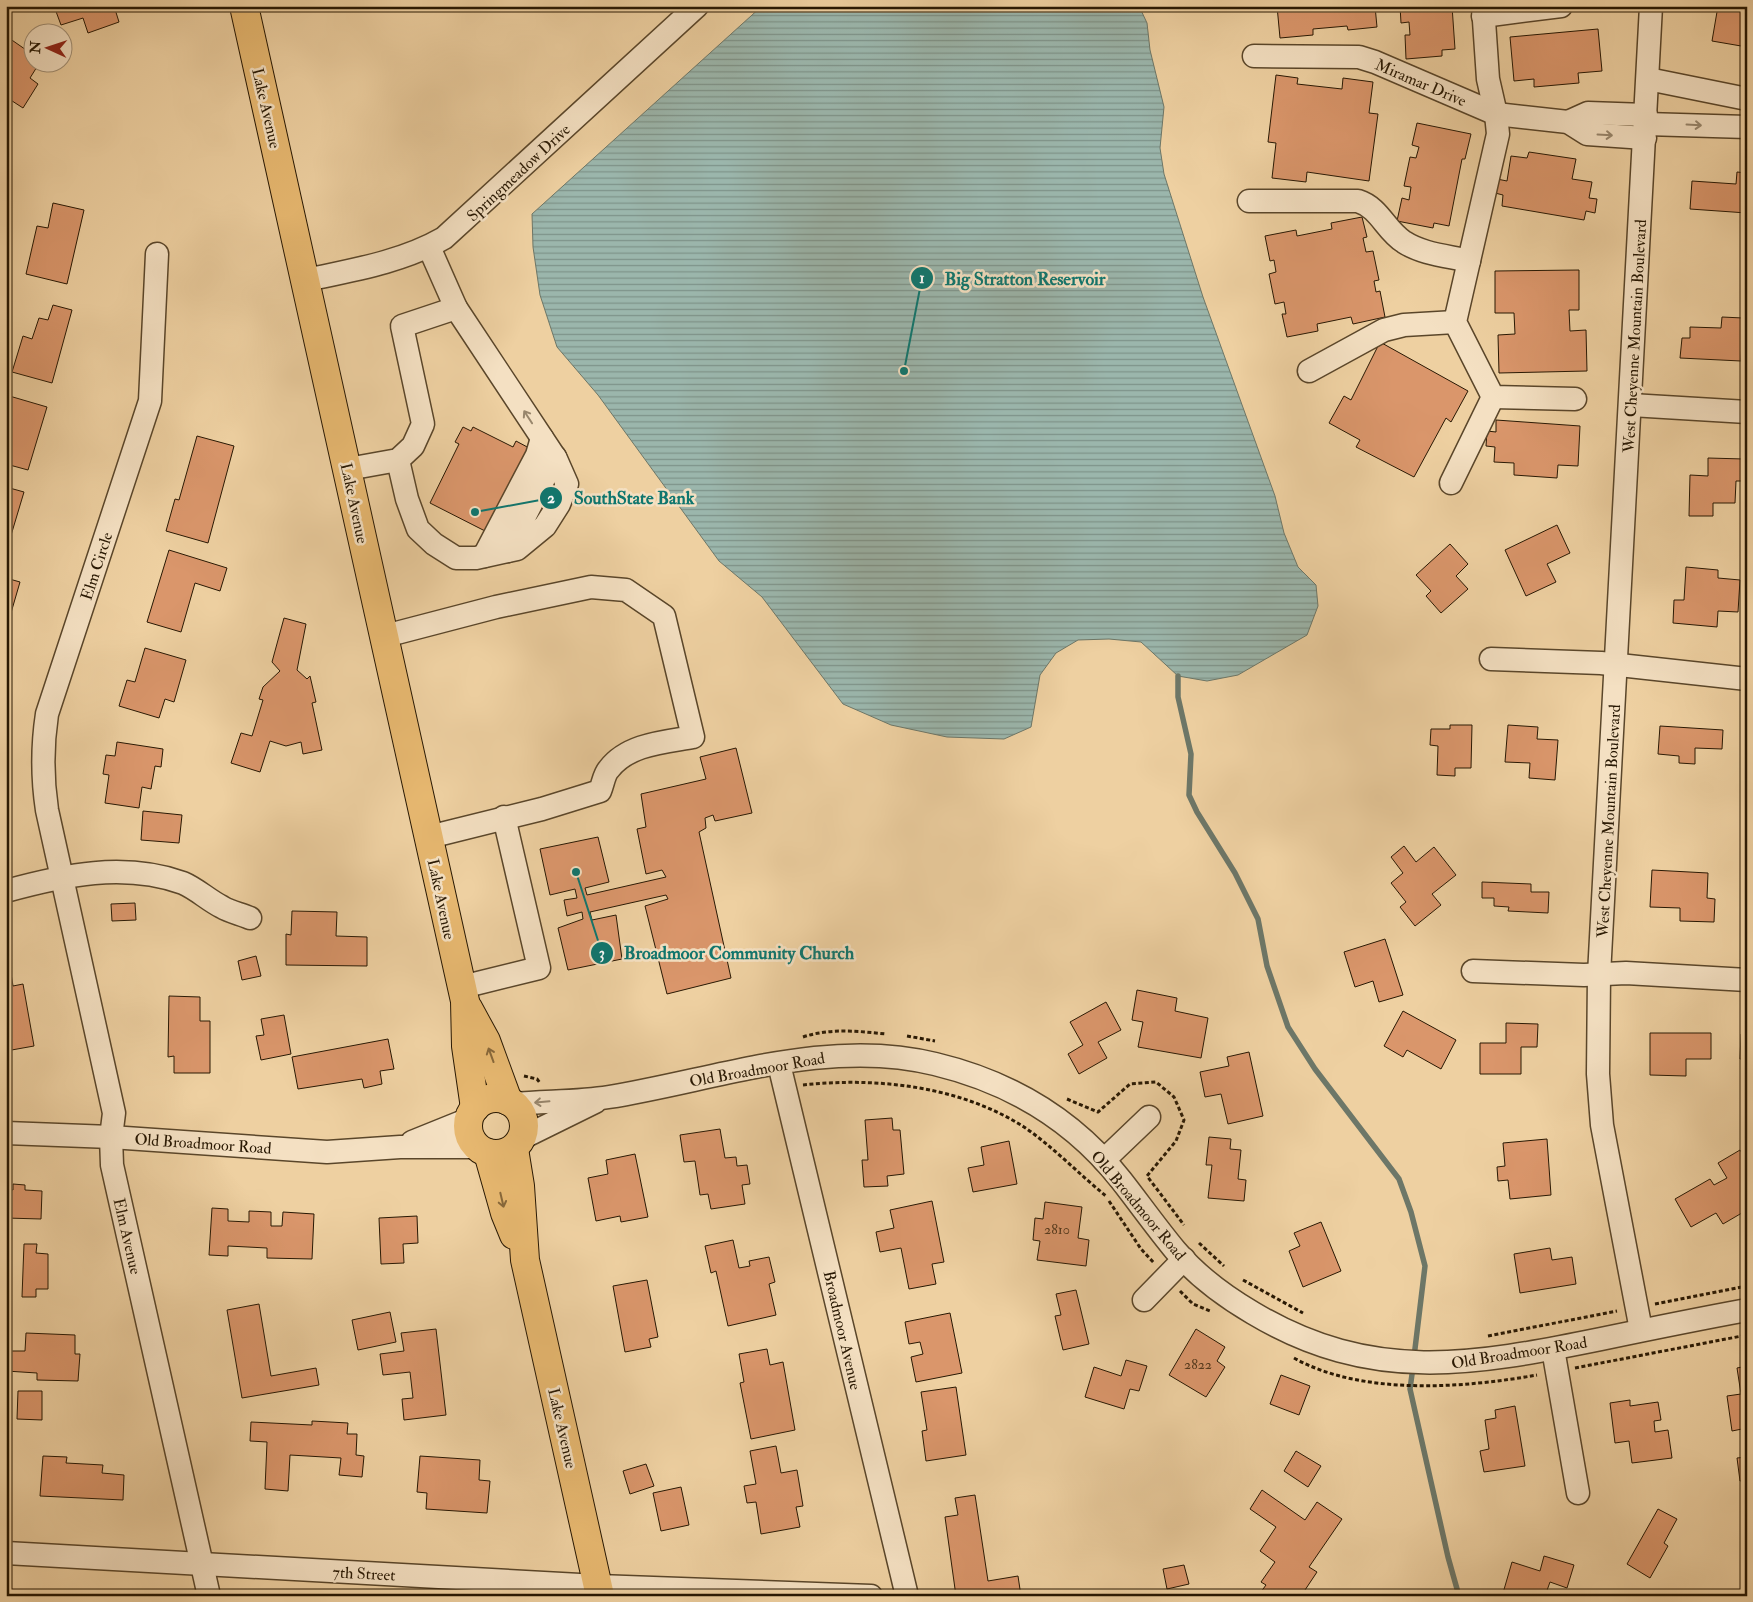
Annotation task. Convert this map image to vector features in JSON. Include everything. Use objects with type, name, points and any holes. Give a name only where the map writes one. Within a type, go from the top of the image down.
[{"type":"main road","name":"Lake Avenue","points":[[244,6],[463,994],[472,1114]]},
{"type":"main road","name":"Lake Avenue","points":[[463,994],[486,1041],[511,1102]]},
{"type":"main road","points":[[494,1098],[511,1102],[524,1120],[500,1147],[469,1134],[472,1114],[487,1100],[494,1098]]},
{"type":"main road","name":"Lake Avenue","points":[[500,1147],[504,1213],[525,1260],[599,1591]]},
{"type":"street","name":"Springmeadow Drive","points":[[306,280],[387,262],[429,247],[444,238],[464,222],[697,6]]},
{"type":"street","name":"Miramar Drive","points":[[1455,322],[1498,134],[1496,114],[1488,79],[1483,11],[1562,6]]},
{"type":"street","name":"West Cheyenne Mountain Boulevard","points":[[1641,1330],[1600,1111],[1598,1074],[1599,975],[1631,405],[1650,6]]},
{"type":"street","name":"Miramar Drive","points":[[1254,56],[1359,58],[1375,62],[1496,114],[1568,122],[1588,113],[1645,126],[1747,127]]},
{"type":"street","points":[[1648,78],[1747,99]]},
{"type":"street","points":[[1249,201],[1358,201],[1374,208],[1391,231],[1412,247],[1469,261]]},
{"type":"street","points":[[398,460],[407,499],[418,529],[434,544],[456,558],[501,552],[545,526],[559,504],[567,484],[551,453],[456,308],[429,247]]},
{"type":"street","name":"Elm Circle","points":[[63,876],[47,810],[42,774],[42,744],[47,714],[150,401],[158,254]]},
{"type":"street","points":[[348,469],[398,460],[413,446],[423,424],[402,326],[456,308]]},
{"type":"street","points":[[1309,371],[1384,330],[1404,325],[1455,322],[1493,397]]},
{"type":"street","points":[[1493,397],[1575,399]]},
{"type":"street","points":[[1451,484],[1493,397]]},
{"type":"street","points":[[1631,405],[1747,412]]},
{"type":"street","points":[[501,552],[537,455],[551,453]]},
{"type":"street","points":[[385,636],[496,607],[591,586],[626,590],[664,616],[693,737],[644,746],[625,755],[608,769],[600,791],[542,809],[429,837]]},
{"type":"street","points":[[1490,659],[1601,664],[1747,680]]},
{"type":"street","points":[[463,994],[539,968],[504,817]]},
{"type":"street","points":[[6,890],[63,876],[115,872],[158,876],[184,884],[222,908],[250,918]]},
{"type":"street","name":"Elm Avenue","points":[[63,876],[114,1113],[111,1137],[112,1165],[209,1596]]},
{"type":"street","points":[[1473,971],[1599,975],[1626,974],[1747,980]]},
{"type":"street","name":"Old Broadmoor Road","points":[[511,1102],[605,1097],[809,1058],[871,1053],[902,1057],[967,1072],[1006,1088],[1042,1106],[1104,1160],[1184,1259],[1206,1282],[1281,1330],[1346,1353],[1413,1364],[1446,1364],[1552,1349],[1641,1330]]},
{"type":"street","name":"Broadmoor Avenue","points":[[779,1064],[907,1596]]},
{"type":"street","name":"Old Broadmoor Road","points":[[6,1133],[111,1137],[327,1152],[400,1147],[500,1147],[605,1097]]},
{"type":"street","name":"Old Broadmoor Road","points":[[400,1147],[472,1114]]},
{"type":"street","points":[[1104,1160],[1149,1117]]},
{"type":"street","points":[[1144,1300],[1184,1259]]},
{"type":"street","points":[[1641,1330],[1747,1310]]},
{"type":"street","points":[[1552,1349],[1578,1492]]},
{"type":"street","name":"7th Street","points":[[6,1553],[599,1591],[871,1596]]},
{"type":"path","points":[[785,1086],[826,1082],[909,1085],[986,1106],[1025,1128],[1106,1196],[1141,1249],[1167,1277],[1193,1304],[1214,1312]]},
{"type":"path","points":[[1066,1098],[1098,1112],[1130,1084],[1156,1082],[1174,1097],[1184,1120],[1176,1142],[1147,1176],[1187,1230]]},
{"type":"path","points":[[1193,1238],[1227,1269]]},
{"type":"path","points":[[1242,1280],[1311,1318]]},
{"type":"path","points":[[1480,1337],[1747,1286]]},
{"type":"path","points":[[1289,1355],[1306,1364],[1358,1380],[1406,1386],[1419,1385]]},
{"type":"shaded area","points":[[762,6],[1139,6],[1147,23],[1150,50],[1164,107],[1160,148],[1164,174],[1203,297],[1275,496],[1284,533],[1298,567],[1316,585],[1318,606],[1307,635],[1238,675],[1207,681],[1178,676],[1141,642],[1109,639],[1078,640],[1056,653],[1040,675],[1031,727],[1004,739],[947,737],[891,725],[843,704],[762,597],[719,561],[598,395],[557,347],[540,295],[533,247],[532,214]]},
{"type":"building","points":[[54,6],[114,6],[119,22],[88,33],[83,18],[70,22],[60,22]]},
{"type":"building","points":[[1277,6],[1375,6],[1377,27],[1348,30],[1347,26],[1313,29],[1313,35],[1280,38]]},
{"type":"building","points":[[1400,6],[1452,6],[1455,49],[1442,50],[1442,56],[1406,59],[1405,35],[1410,35],[1409,22],[1401,23]]},
{"type":"building","points":[[1718,6],[1747,8],[1747,47],[1712,41]]},
{"type":"building","points":[[1598,29],[1602,71],[1578,73],[1579,83],[1534,87],[1534,79],[1514,81],[1510,37]]},
{"type":"building","points":[[6,36],[22,47],[22,72],[34,72],[30,78],[38,84],[23,108],[6,97]]},
{"type":"building","points":[[1276,75],[1298,78],[1297,84],[1342,89],[1343,78],[1373,82],[1369,113],[1378,114],[1369,181],[1307,172],[1306,182],[1272,178],[1276,143],[1268,142]]},
{"type":"building","points":[[1417,123],[1471,134],[1465,159],[1462,159],[1449,226],[1434,223],[1433,228],[1397,221],[1402,198],[1409,200],[1411,187],[1404,186],[1410,157],[1416,158],[1419,147],[1412,145]]},
{"type":"building","points":[[1529,152],[1576,159],[1572,179],[1592,182],[1589,198],[1597,199],[1595,213],[1586,211],[1584,220],[1502,206],[1503,195],[1495,193],[1497,179],[1507,181],[1511,156],[1527,158]]},
{"type":"building","points":[[1737,172],[1747,173],[1747,213],[1690,209],[1692,181],[1736,184]]},
{"type":"building","points":[[53,203],[84,210],[67,284],[26,274],[37,226],[48,228]]},
{"type":"building","points":[[1362,217],[1367,237],[1363,238],[1366,252],[1373,251],[1379,280],[1374,281],[1376,292],[1380,291],[1385,317],[1353,324],[1351,317],[1317,324],[1318,331],[1287,337],[1282,314],[1286,314],[1284,302],[1275,304],[1269,274],[1276,272],[1274,260],[1270,261],[1265,236],[1296,230],[1297,236],[1332,229],[1331,223]]},
{"type":"building","points":[[1579,270],[1579,310],[1569,310],[1570,331],[1586,330],[1587,371],[1499,373],[1498,335],[1515,334],[1514,313],[1495,313],[1495,271]]},
{"type":"building","points":[[53,305],[72,310],[52,383],[12,372],[23,336],[32,339],[39,318],[48,320]]},
{"type":"building","points":[[1722,317],[1743,318],[1741,361],[1680,358],[1682,338],[1690,338],[1690,327],[1721,328]]},
{"type":"building","points":[[1380,342],[1468,391],[1451,422],[1446,418],[1414,477],[1356,447],[1360,440],[1329,423],[1344,396],[1351,400]]},
{"type":"building","points":[[6,395],[47,407],[28,470],[6,464]]},
{"type":"building","points":[[1496,420],[1580,426],[1578,466],[1558,465],[1557,478],[1514,475],[1514,463],[1494,462],[1495,447],[1486,446],[1487,431],[1496,432]]},
{"type":"building","points":[[463,427],[471,431],[473,427],[513,447],[516,441],[531,449],[487,532],[430,503],[459,444],[455,442]]},
{"type":"building","points":[[197,436],[234,446],[208,543],[166,531],[175,499],[179,500]]},
{"type":"building","points":[[1708,458],[1744,459],[1744,481],[1736,481],[1735,503],[1713,503],[1713,516],[1689,516],[1690,475],[1708,476]]},
{"type":"building","points":[[6,487],[24,492],[6,552]]},
{"type":"building","points":[[1557,525],[1570,553],[1547,564],[1556,582],[1526,596],[1505,550]]},
{"type":"building","points":[[1450,544],[1468,564],[1456,576],[1468,589],[1441,613],[1426,596],[1431,591],[1416,575]]},
{"type":"building","points":[[169,550],[227,568],[220,591],[195,583],[181,632],[147,622]]},
{"type":"building","points":[[1686,567],[1718,570],[1718,578],[1740,580],[1738,612],[1718,611],[1717,627],[1673,623],[1674,600],[1684,600]]},
{"type":"building","points":[[6,578],[20,582],[6,630]]},
{"type":"building","points":[[284,618],[306,624],[297,670],[307,679],[310,676],[316,702],[312,703],[322,750],[303,754],[301,742],[286,746],[270,741],[260,772],[231,763],[241,733],[252,736],[263,700],[259,699],[263,687],[280,671],[272,662]]},
{"type":"building","points":[[145,648],[186,660],[174,702],[165,699],[159,718],[119,706],[127,680],[135,682]]},
{"type":"building","points":[[1450,725],[1472,725],[1471,768],[1455,768],[1455,776],[1437,775],[1438,746],[1430,745],[1431,729],[1450,729]]},
{"type":"building","points":[[1508,725],[1538,727],[1537,739],[1558,740],[1555,780],[1529,778],[1530,763],[1505,762]]},
{"type":"building","points":[[1660,726],[1723,730],[1722,749],[1695,748],[1695,764],[1679,763],[1679,756],[1658,754]]},
{"type":"building","points":[[117,742],[163,749],[161,767],[155,766],[151,789],[142,787],[139,808],[105,803],[109,775],[103,774],[106,755],[115,756]]},
{"type":"building","points":[[736,748],[752,813],[715,821],[713,815],[705,818],[706,828],[699,832],[731,978],[667,994],[645,906],[668,899],[666,895],[590,912],[592,920],[616,915],[622,959],[568,970],[558,928],[583,919],[582,912],[567,916],[564,900],[577,898],[575,889],[550,895],[540,849],[598,837],[609,882],[585,888],[587,895],[666,877],[662,870],[646,874],[637,829],[646,827],[641,794],[706,779],[700,757]]},
{"type":"building","points":[[143,811],[182,815],[179,843],[141,840]]},
{"type":"building","points":[[1404,846],[1416,862],[1434,847],[1456,875],[1432,894],[1441,905],[1415,926],[1400,907],[1406,902],[1391,883],[1403,873],[1391,857]]},
{"type":"building","points":[[1652,870],[1708,873],[1707,898],[1715,899],[1714,922],[1680,921],[1680,908],[1650,907]]},
{"type":"building","points":[[1482,882],[1531,884],[1531,892],[1549,892],[1548,913],[1508,911],[1509,907],[1494,906],[1494,898],[1482,898]]},
{"type":"building","points":[[135,903],[136,920],[112,921],[111,904]]},
{"type":"building","points":[[292,911],[337,912],[336,936],[367,937],[367,966],[286,965],[286,934],[291,935]]},
{"type":"building","points":[[1385,939],[1403,995],[1379,1002],[1373,981],[1355,987],[1344,952]]},
{"type":"building","points":[[256,956],[261,976],[242,980],[238,961]]},
{"type":"building","points":[[6,961],[9,961],[13,986],[23,984],[34,1046],[6,1051]]},
{"type":"building","points":[[1137,990],[1177,998],[1175,1011],[1208,1018],[1201,1058],[1138,1047],[1143,1022],[1132,1020]]},
{"type":"building","points":[[169,996],[200,997],[200,1021],[210,1021],[210,1073],[174,1073],[174,1056],[168,1057]]},
{"type":"building","points":[[1106,1002],[1121,1030],[1098,1042],[1107,1058],[1079,1074],[1068,1054],[1083,1045],[1070,1022]]},
{"type":"building","points":[[1403,1011],[1456,1040],[1441,1069],[1407,1050],[1403,1057],[1384,1046]]},
{"type":"building","points":[[284,1015],[291,1054],[261,1060],[256,1036],[264,1035],[261,1019]]},
{"type":"building","points":[[1506,1023],[1538,1024],[1537,1047],[1521,1047],[1521,1074],[1480,1074],[1480,1043],[1506,1043]]},
{"type":"building","points":[[1650,1033],[1711,1033],[1711,1059],[1686,1059],[1686,1076],[1650,1075]]},
{"type":"building","points":[[1741,1034],[1747,1034],[1747,1059],[1740,1059]]},
{"type":"building","points":[[388,1039],[394,1069],[380,1071],[382,1084],[364,1088],[362,1079],[298,1089],[292,1057]]},
{"type":"building","points":[[1249,1052],[1263,1116],[1228,1124],[1221,1094],[1205,1097],[1200,1072],[1229,1066],[1227,1057]]},
{"type":"building","points":[[892,1118],[893,1130],[900,1130],[904,1174],[887,1176],[888,1186],[864,1187],[862,1160],[868,1160],[865,1120]]},
{"type":"building","points":[[720,1129],[725,1158],[736,1157],[737,1166],[747,1165],[750,1184],[742,1185],[745,1204],[711,1209],[708,1194],[700,1195],[695,1161],[684,1162],[680,1135]]},
{"type":"building","points":[[1209,1137],[1231,1139],[1230,1149],[1241,1150],[1238,1179],[1246,1180],[1244,1201],[1208,1198],[1212,1165],[1206,1165]]},
{"type":"building","points":[[1547,1139],[1551,1195],[1510,1199],[1508,1180],[1498,1181],[1497,1167],[1505,1166],[1503,1143]]},
{"type":"building","points":[[1009,1141],[1017,1184],[973,1192],[968,1168],[984,1165],[981,1147]]},
{"type":"building","points":[[1740,1150],[1747,1161],[1747,1210],[1723,1224],[1716,1213],[1691,1227],[1675,1199],[1710,1179],[1714,1185],[1727,1178],[1718,1163]]},
{"type":"building","points":[[635,1154],[648,1217],[621,1222],[620,1216],[596,1221],[588,1178],[608,1174],[606,1160]]},
{"type":"building","points":[[13,1184],[25,1185],[25,1190],[42,1191],[41,1219],[6,1218],[6,1189],[13,1190]]},
{"type":"building","points":[[932,1201],[944,1262],[932,1264],[936,1284],[909,1289],[901,1248],[880,1252],[876,1232],[894,1228],[890,1210]]},
{"type":"building","points":[[1045,1202],[1082,1207],[1078,1238],[1089,1240],[1086,1266],[1037,1260],[1040,1241],[1033,1240],[1035,1218],[1043,1219]]},
{"type":"building","points":[[212,1208],[228,1209],[228,1221],[249,1222],[249,1211],[271,1212],[271,1226],[282,1226],[283,1212],[314,1214],[312,1259],[267,1258],[267,1248],[228,1246],[228,1256],[209,1255]]},
{"type":"building","points":[[417,1216],[418,1243],[403,1244],[404,1263],[381,1264],[379,1218]]},
{"type":"building","points":[[1321,1222],[1341,1271],[1303,1287],[1289,1251],[1300,1246],[1294,1233]]},
{"type":"building","points":[[733,1240],[739,1268],[750,1266],[749,1261],[769,1257],[775,1282],[769,1284],[776,1315],[728,1326],[716,1271],[711,1273],[705,1246]]},
{"type":"building","points":[[24,1244],[37,1244],[36,1253],[48,1254],[48,1289],[36,1289],[36,1297],[22,1297]]},
{"type":"building","points":[[1550,1248],[1552,1260],[1572,1257],[1576,1284],[1520,1293],[1514,1254]]},
{"type":"building","points":[[647,1280],[658,1337],[649,1339],[651,1347],[625,1352],[613,1286]]},
{"type":"building","points":[[1076,1290],[1089,1344],[1063,1350],[1055,1316],[1061,1315],[1056,1294]]},
{"type":"building","points":[[259,1304],[271,1376],[316,1368],[319,1385],[242,1398],[227,1310]]},
{"type":"building","points":[[390,1312],[396,1342],[358,1350],[352,1320]]},
{"type":"building","points":[[950,1313],[962,1373],[916,1382],[911,1357],[923,1354],[920,1342],[909,1344],[905,1322]]},
{"type":"building","points":[[436,1329],[446,1415],[404,1420],[402,1399],[413,1398],[410,1372],[383,1375],[380,1354],[404,1351],[401,1333]]},
{"type":"building","points":[[1196,1329],[1225,1347],[1217,1361],[1225,1367],[1206,1397],[1169,1375]]},
{"type":"building","points":[[26,1333],[75,1335],[75,1354],[80,1354],[78,1381],[37,1380],[37,1373],[6,1371],[7,1351],[25,1351]]},
{"type":"building","points":[[767,1349],[770,1365],[783,1362],[795,1430],[751,1439],[740,1383],[744,1382],[739,1354]]},
{"type":"building","points":[[1126,1360],[1147,1366],[1139,1391],[1130,1389],[1124,1409],[1085,1397],[1094,1367],[1121,1376]]},
{"type":"building","points":[[1747,1366],[1747,1428],[1732,1431],[1727,1396],[1741,1394],[1737,1368]]},
{"type":"building","points":[[1281,1375],[1310,1386],[1299,1415],[1270,1404]]},
{"type":"building","points":[[956,1387],[966,1455],[926,1461],[922,1431],[927,1430],[921,1392]]},
{"type":"building","points":[[18,1391],[42,1391],[42,1420],[17,1419]]},
{"type":"building","points":[[1630,1400],[1630,1406],[1658,1402],[1661,1420],[1654,1421],[1655,1432],[1668,1430],[1672,1458],[1632,1463],[1629,1441],[1615,1443],[1610,1403]]},
{"type":"building","points":[[1515,1406],[1525,1466],[1484,1472],[1480,1451],[1489,1449],[1485,1420],[1496,1418],[1495,1410]]},
{"type":"building","points":[[312,1421],[348,1423],[347,1434],[357,1434],[356,1455],[364,1456],[362,1477],[339,1475],[341,1458],[290,1455],[288,1491],[265,1489],[267,1442],[250,1441],[251,1422],[312,1425]]},
{"type":"building","points":[[6,1441],[9,1441],[9,1470],[6,1470]]},
{"type":"building","points":[[776,1446],[781,1473],[797,1470],[803,1506],[796,1507],[800,1527],[761,1534],[756,1502],[747,1503],[744,1486],[756,1484],[750,1451]]},
{"type":"building","points":[[1296,1451],[1321,1466],[1308,1487],[1284,1471]]},
{"type":"building","points":[[43,1456],[67,1457],[66,1463],[103,1465],[102,1473],[124,1475],[123,1500],[40,1496]]},
{"type":"building","points":[[420,1456],[480,1460],[479,1480],[490,1481],[487,1513],[426,1509],[427,1493],[417,1492]]},
{"type":"building","points":[[1747,1457],[1747,1480],[1740,1481],[1737,1458]]},
{"type":"building","points":[[646,1464],[654,1486],[630,1494],[623,1471]]},
{"type":"building","points":[[681,1487],[689,1525],[661,1531],[653,1493]]},
{"type":"building","points":[[1262,1490],[1305,1520],[1317,1502],[1342,1519],[1309,1567],[1317,1572],[1301,1596],[1258,1596],[1266,1585],[1261,1582],[1275,1562],[1260,1551],[1276,1527],[1250,1509]]},
{"type":"building","points":[[975,1495],[988,1581],[1018,1576],[1021,1596],[956,1596],[945,1517],[958,1515],[955,1498]]},
{"type":"building","points":[[1658,1509],[1677,1519],[1664,1543],[1668,1546],[1650,1578],[1627,1564]]},
{"type":"building","points":[[1544,1556],[1574,1565],[1567,1588],[1550,1582],[1545,1596],[1511,1596],[1503,1593],[1512,1562],[1540,1571]]},
{"type":"building","points":[[1184,1565],[1189,1584],[1167,1589],[1163,1569]]},
{"type":"waterway","points":[[1178,676],[1178,697],[1191,754],[1189,795],[1197,812],[1235,873],[1258,919],[1267,966],[1288,1027],[1315,1069],[1399,1179],[1411,1212],[1425,1266],[1414,1357]]},
{"type":"waterway","points":[[1413,1367],[1410,1389],[1448,1557],[1459,1596]]},
{"type":"place","name":"Big Stratton Reservoir","points":[[904,371]]},
{"type":"place","name":"SouthState Bank","points":[[475,512]]},
{"type":"place","name":"Broadmoor Community Church","points":[[576,872]]}]
